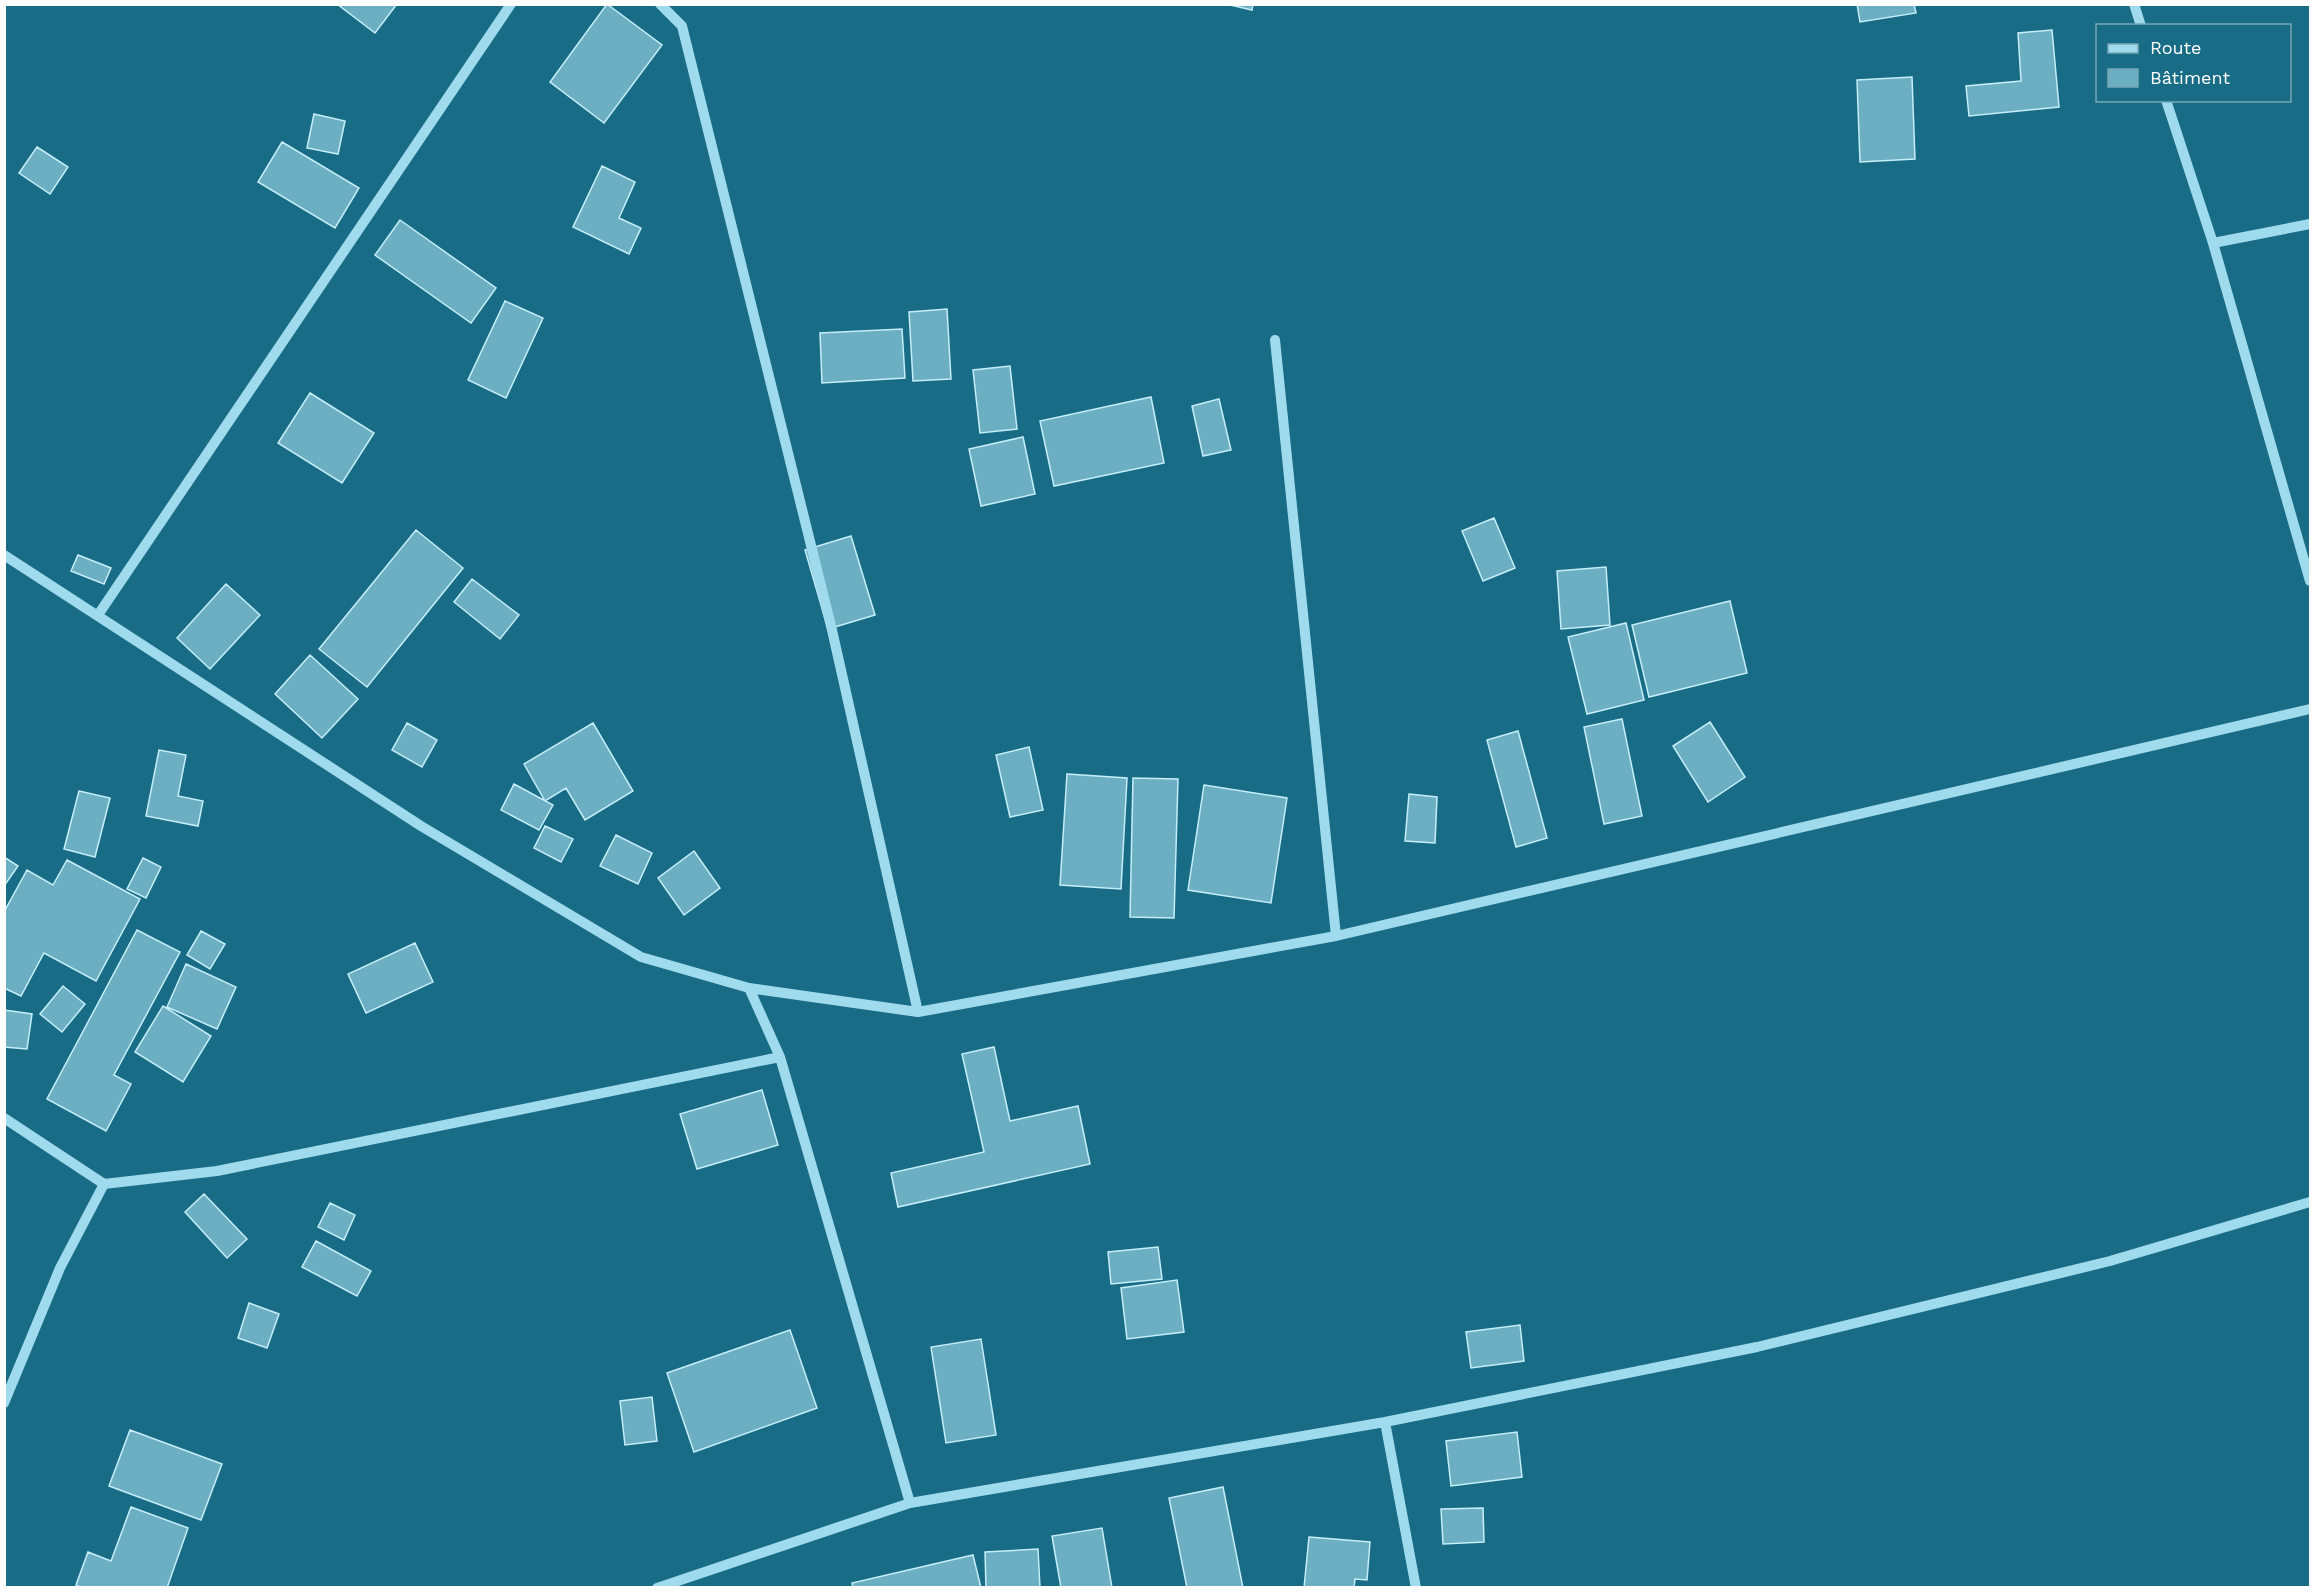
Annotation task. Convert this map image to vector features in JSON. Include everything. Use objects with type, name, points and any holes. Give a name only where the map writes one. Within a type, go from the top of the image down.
[{"type":"street","points":[[98,615],[512,4]]},
{"type":"street","points":[[660,4],[682,26],[685,37],[832,630],[918,1012]]},
{"type":"street","points":[[2134,4],[2140,24]]},
{"type":"street","points":[[2167,102],[2213,243],[2310,581]]},
{"type":"street","points":[[2213,243],[2310,224]]},
{"type":"street","points":[[1275,340],[1336,936]]},
{"type":"street","points":[[4,555],[421,826],[641,957],[749,988],[918,1012],[1336,936],[2310,708]]},
{"type":"street","points":[[749,988],[780,1057],[910,1503]]},
{"type":"street","points":[[4,1118],[104,1184],[217,1171],[780,1057]]},
{"type":"street","points":[[4,1403],[60,1268],[104,1184]]},
{"type":"street","points":[[657,1587],[910,1503],[1385,1422],[1757,1347],[2110,1261],[2310,1202]]},
{"type":"street","points":[[1385,1422],[1416,1587]]},
{"type":"building","points":[[337,4],[397,4],[375,33]]},
{"type":"building","points":[[607,4],[662,45],[604,123],[550,82]]},
{"type":"building","points":[[1226,4],[1253,4],[1252,10]]},
{"type":"building","points":[[1857,4],[1914,4],[1916,13],[1860,22]]},
{"type":"building","points":[[2052,30],[2059,107],[1969,116],[1966,86],[2021,81],[2018,33]]},
{"type":"building","points":[[1912,77],[1915,159],[1860,162],[1857,80]]},
{"type":"building","points":[[314,114],[345,121],[338,154],[307,148]]},
{"type":"building","points":[[282,142],[359,188],[335,228],[258,182]]},
{"type":"building","points":[[37,147],[68,167],[50,194],[19,173]]},
{"type":"building","points":[[602,166],[635,182],[619,218],[641,228],[629,254],[573,227]]},
{"type":"building","points":[[400,220],[496,288],[471,323],[375,255]]},
{"type":"building","points":[[505,301],[543,318],[506,398],[468,380]]},
{"type":"building","points":[[947,309],[951,379],[913,381],[909,312]]},
{"type":"building","points":[[902,329],[905,378],[822,383],[820,333]]},
{"type":"building","points":[[1010,366],[1017,429],[980,433],[973,370]]},
{"type":"building","points":[[310,393],[374,433],[342,483],[278,443]]},
{"type":"building","points":[[1151,397],[1164,463],[1054,486],[1040,421]]},
{"type":"building","points":[[1219,399],[1231,450],[1203,456],[1192,406]]},
{"type":"building","points":[[1023,437],[1035,494],[981,506],[969,449]]},
{"type":"building","points":[[1494,518],[1515,568],[1483,581],[1462,531]]},
{"type":"building","points":[[416,530],[463,568],[367,687],[319,649]]},
{"type":"building","points":[[851,536],[875,615],[828,629],[805,550]]},
{"type":"building","points":[[78,555],[111,568],[104,584],[71,571]]},
{"type":"building","points":[[1606,567],[1610,625],[1561,629],[1557,571]]},
{"type":"building","points":[[472,579],[519,615],[500,639],[454,602]]},
{"type":"building","points":[[226,584],[260,615],[210,669],[177,638]]},
{"type":"building","points":[[1730,601],[1747,673],[1649,697],[1632,625]]},
{"type":"building","points":[[1626,623],[1644,700],[1587,714],[1568,637]]},
{"type":"building","points":[[310,655],[358,699],[322,738],[275,694]]},
{"type":"building","points":[[1622,719],[1642,816],[1604,824],[1584,727]]},
{"type":"building","points":[[1710,722],[1745,777],[1708,802],[1673,746]]},
{"type":"building","points":[[407,723],[437,740],[422,767],[392,750]]},
{"type":"building","points":[[593,723],[633,791],[585,820],[566,788],[545,801],[524,764]]},
{"type":"building","points":[[1518,731],[1547,838],[1516,847],[1487,740]]},
{"type":"building","points":[[1029,747],[1043,810],[1010,817],[996,755]]},
{"type":"building","points":[[159,750],[186,755],[178,796],[203,801],[198,826],[146,816]]},
{"type":"building","points":[[1067,774],[1127,778],[1121,889],[1060,885]]},
{"type":"building","points":[[1133,778],[1178,779],[1174,918],[1130,917]]},
{"type":"building","points":[[514,784],[553,805],[539,830],[501,810]]},
{"type":"building","points":[[1204,785],[1287,798],[1271,903],[1188,890]]},
{"type":"building","points":[[79,791],[110,798],[95,857],[64,849]]},
{"type":"building","points":[[1409,794],[1437,797],[1435,843],[1405,841]]},
{"type":"building","points":[[545,826],[573,839],[561,862],[534,848]]},
{"type":"building","points":[[616,835],[652,853],[638,884],[600,866]]},
{"type":"building","points":[[694,851],[720,888],[684,915],[658,878]]},
{"type":"building","points":[[4,857],[18,866],[4,886]]},
{"type":"building","points":[[143,858],[161,867],[146,898],[127,889]]},
{"type":"building","points":[[67,860],[140,899],[96,981],[44,953],[21,996],[4,988],[4,912],[27,870],[53,885]]},
{"type":"building","points":[[137,930],[180,952],[114,1075],[131,1084],[106,1131],[47,1099]]},
{"type":"building","points":[[201,931],[225,944],[210,969],[187,955]]},
{"type":"building","points":[[415,943],[433,982],[366,1013],[348,974]]},
{"type":"building","points":[[186,964],[236,987],[217,1029],[167,1007]]},
{"type":"building","points":[[63,986],[85,1004],[62,1032],[40,1014]]},
{"type":"building","points":[[163,1006],[211,1036],[183,1082],[135,1052]]},
{"type":"building","points":[[4,1010],[32,1014],[27,1049],[4,1047]]},
{"type":"building","points":[[994,1047],[1010,1121],[1078,1106],[1090,1164],[898,1207],[891,1173],[984,1152],[962,1054]]},
{"type":"building","points":[[762,1090],[778,1145],[697,1169],[680,1114]]},
{"type":"building","points":[[204,1194],[247,1239],[227,1258],[185,1212]]},
{"type":"building","points":[[330,1203],[355,1215],[344,1240],[318,1227]]},
{"type":"building","points":[[316,1241],[371,1271],[357,1296],[302,1267]]},
{"type":"building","points":[[1158,1247],[1162,1279],[1111,1284],[1108,1252]]},
{"type":"building","points":[[1177,1280],[1184,1332],[1127,1339],[1121,1288]]},
{"type":"building","points":[[249,1303],[279,1314],[267,1348],[238,1338]]},
{"type":"building","points":[[1520,1325],[1524,1361],[1471,1368],[1466,1332]]},
{"type":"building","points":[[790,1330],[817,1408],[694,1452],[667,1373]]},
{"type":"building","points":[[981,1339],[996,1435],[946,1443],[931,1347]]},
{"type":"building","points":[[652,1397],[657,1441],[625,1445],[620,1401]]},
{"type":"building","points":[[130,1430],[222,1464],[201,1520],[109,1486]]},
{"type":"building","points":[[1517,1432],[1522,1477],[1451,1486],[1446,1441]]},
{"type":"building","points":[[1223,1487],[1243,1588],[1187,1588],[1169,1498]]},
{"type":"building","points":[[131,1507],[188,1528],[167,1588],[82,1588],[76,1585],[88,1552],[111,1561]]},
{"type":"building","points":[[1483,1508],[1484,1542],[1443,1544],[1441,1509]]},
{"type":"building","points":[[1102,1528],[1112,1588],[1061,1588],[1052,1536]]},
{"type":"building","points":[[1309,1537],[1370,1542],[1367,1580],[1355,1579],[1354,1588],[1304,1588]]},
{"type":"building","points":[[1038,1549],[1040,1588],[986,1588],[985,1552]]},
{"type":"building","points":[[973,1555],[981,1588],[853,1588],[852,1583]]}]
